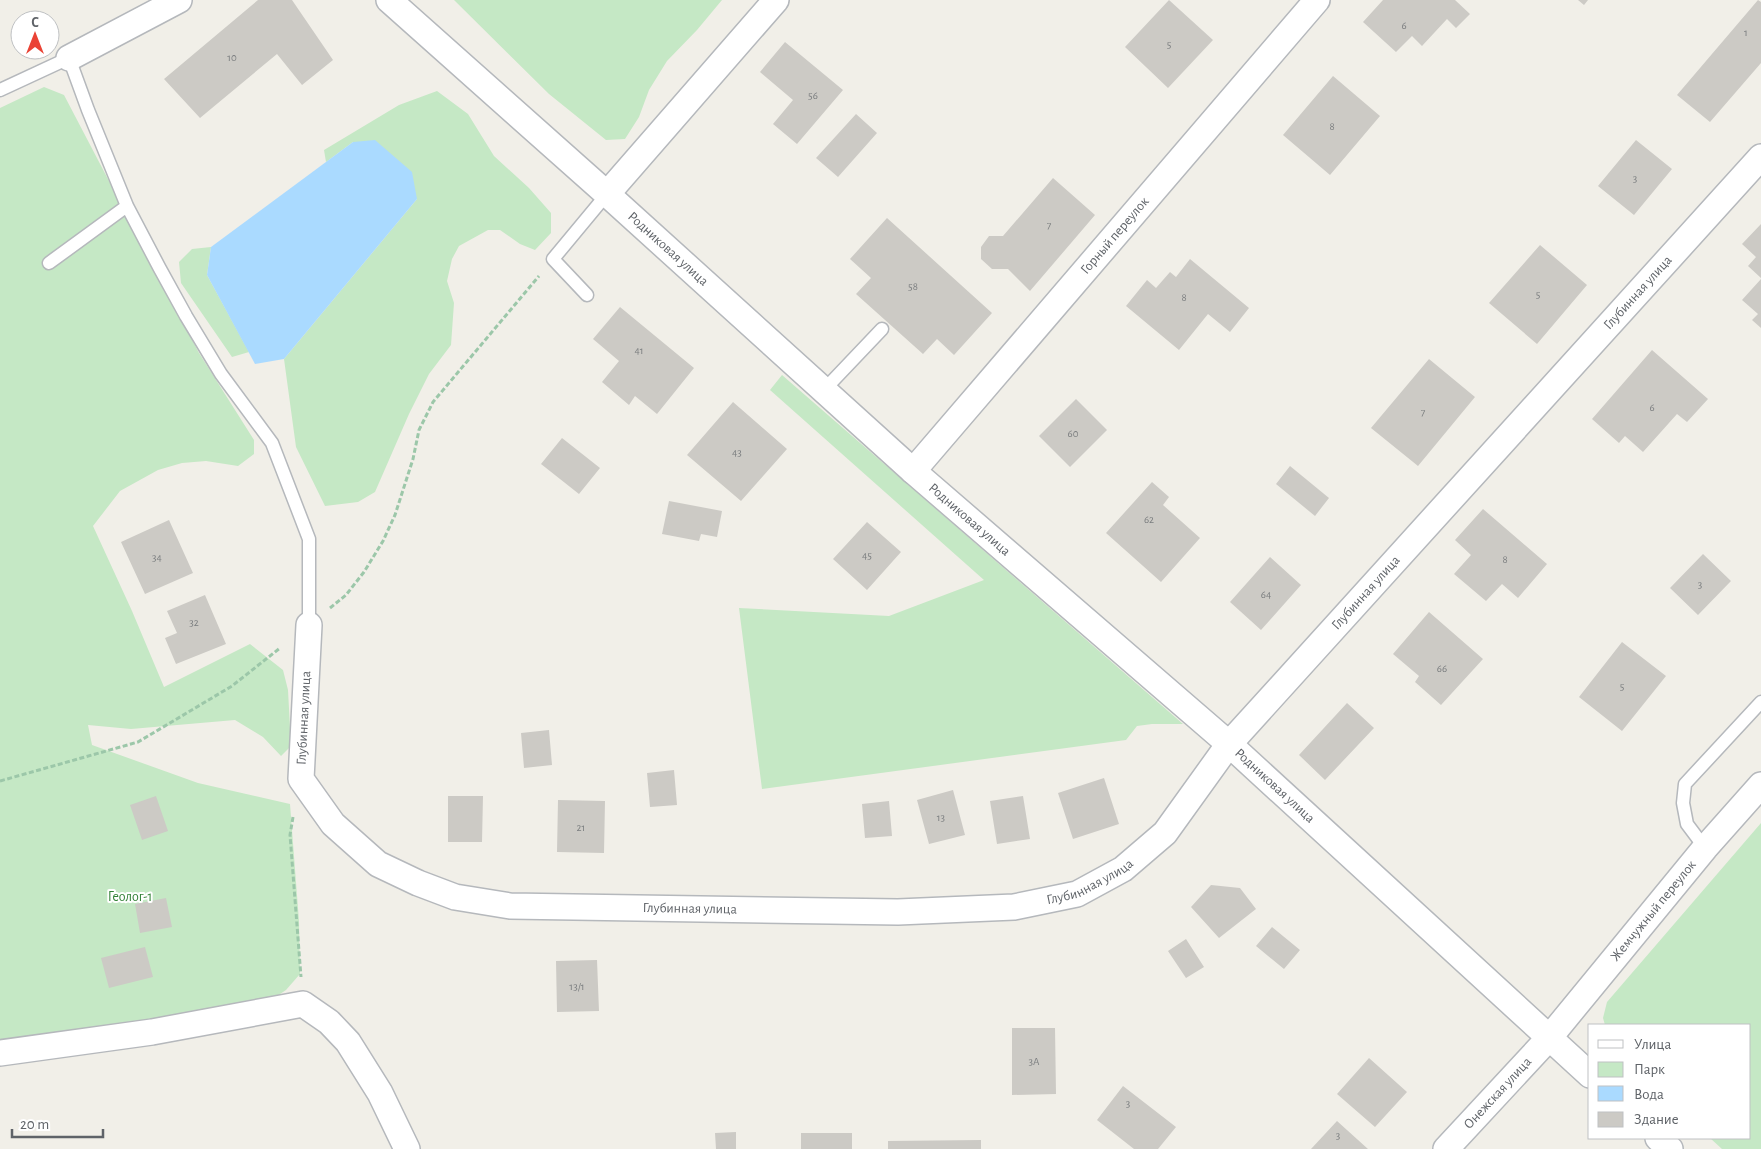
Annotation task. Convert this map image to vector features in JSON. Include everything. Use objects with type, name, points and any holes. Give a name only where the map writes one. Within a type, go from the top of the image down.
[{"type":"street","points":[[69,58],[178,0]]},
{"type":"street","name":"Родниковая улица","points":[[389,0],[913,471],[1229,744],[1588,1073]]},
{"type":"street","points":[[607,194],[776,0]]},
{"type":"street","name":"Горный переулок","points":[[913,471],[1317,0]]},
{"type":"street","name":"Глубинная улица","points":[[309,625],[301,779],[333,824],[378,864],[418,883],[455,897],[510,906],[898,912],[1014,907],[1077,894],[1124,869],[1165,833],[1229,744],[1761,157]]},
{"type":"street","name":"Жемчужный переулок","points":[[1549,1038],[1705,848],[1761,785]]},
{"type":"street","points":[[0,1053],[152,1032],[303,1004],[329,1022],[348,1042],[380,1093],[407,1149]]},
{"type":"street","name":"Онежская улица","points":[[1446,1149],[1549,1038]]},
{"type":"street","points":[[1659,1139],[1670,1149]]},
{"type":"lane","points":[[0,90],[69,58],[127,206],[168,283],[221,374],[272,443],[309,540],[309,625]]},
{"type":"lane","points":[[587,296],[553,259],[607,194]]},
{"type":"lane","points":[[49,263],[127,206]]},
{"type":"lane","points":[[824,390],[882,329]]},
{"type":"lane","points":[[1705,848],[1688,824],[1683,803],[1685,784],[1761,702]]},
{"type":"path","points":[[0,781],[138,742],[232,686],[346,595],[364,572],[383,542],[395,515],[413,459],[419,430],[433,402],[553,259]]},
{"type":"path","points":[[301,779],[290,835],[303,1004]]},
{"type":"green space","points":[[454,0],[722,0],[697,30],[667,61],[649,90],[639,117],[625,139],[606,140],[549,94]]},
{"type":"green space","name":"Геолог-1","points":[[44,87],[64,95],[199,353],[254,440],[254,454],[238,466],[206,461],[182,463],[158,470],[120,491],[93,526],[164,687],[250,644],[283,670],[288,690],[291,746],[281,756],[263,737],[235,720],[131,729],[88,725],[92,745],[198,783],[290,804],[299,921],[300,974],[286,990],[268,1002],[0,1045],[0,108]]},
{"type":"green space","points":[[437,91],[468,114],[494,156],[529,188],[551,213],[551,233],[535,250],[520,244],[500,230],[488,230],[459,246],[452,259],[447,281],[454,303],[451,345],[429,374],[409,414],[375,492],[358,502],[325,506],[296,447],[284,359],[417,199],[353,142],[326,162],[324,150],[399,105]]},
{"type":"green space","points":[[211,247],[207,275],[249,352],[232,357],[181,283],[179,262],[192,249]]},
{"type":"green space","points":[[782,375],[1183,724],[1137,726],[1126,740],[762,789],[739,608],[889,616],[984,580],[770,390]]},
{"type":"green space","points":[[1761,823],[1761,1149],[1722,1149],[1711,1139],[1751,1139],[1751,1024],[1605,1024],[1603,1018],[1607,1002]]},
{"type":"water","points":[[375,140],[412,172],[417,199],[284,359],[255,364],[207,275],[211,247],[353,142]]},
{"type":"building","points":[[258,0],[292,0],[333,60],[302,85],[277,54],[200,118],[164,79]]},
{"type":"building","points":[[1169,0],[1213,40],[1168,88],[1125,47]]},
{"type":"building","points":[[1383,0],[1455,0],[1470,14],[1456,28],[1447,19],[1422,46],[1412,36],[1396,52],[1363,22]]},
{"type":"building","points":[[1578,0],[1588,0],[1584,5]]},
{"type":"building","points":[[1758,0],[1761,2],[1761,63],[1710,122],[1677,95]]},
{"type":"building","points":[[785,42],[843,90],[797,144],[773,124],[793,100],[760,72]]},
{"type":"building","points":[[1333,76],[1380,116],[1330,175],[1283,135]]},
{"type":"building","points":[[856,114],[877,133],[838,177],[816,158]]},
{"type":"building","points":[[1636,140],[1672,169],[1634,215],[1598,186]]},
{"type":"building","points":[[1053,178],[1095,215],[1030,291],[1008,269],[992,269],[981,259],[981,247],[989,236],[1003,236]]},
{"type":"building","points":[[887,218],[992,313],[954,355],[937,339],[923,354],[856,294],[871,278],[850,259]]},
{"type":"building","points":[[1761,224],[1761,278],[1748,266],[1756,257],[1742,244]]},
{"type":"building","points":[[1540,245],[1587,285],[1537,344],[1489,303]]},
{"type":"building","points":[[1190,259],[1249,308],[1230,332],[1208,314],[1179,350],[1126,306],[1147,280],[1156,288],[1170,272],[1176,277]]},
{"type":"building","points":[[1761,279],[1761,328],[1752,320],[1758,314],[1742,300]]},
{"type":"building","points":[[620,307],[694,368],[657,414],[635,396],[629,405],[602,382],[619,361],[593,339]]},
{"type":"building","points":[[1652,350],[1708,399],[1687,422],[1677,414],[1643,452],[1625,436],[1619,443],[1592,419]]},
{"type":"building","points":[[1429,359],[1475,397],[1418,466],[1371,428]]},
{"type":"building","points":[[1076,399],[1107,430],[1070,467],[1039,436]]},
{"type":"building","points":[[733,402],[787,449],[741,501],[687,455]]},
{"type":"building","points":[[562,438],[600,468],[579,494],[541,464]]},
{"type":"building","points":[[1290,466],[1329,498],[1315,516],[1276,484]]},
{"type":"building","points":[[1152,482],[1169,497],[1163,505],[1200,538],[1161,582],[1106,533]]},
{"type":"building","points":[[669,501],[722,511],[717,537],[701,534],[699,541],[662,534]]},
{"type":"building","points":[[1483,509],[1547,564],[1518,598],[1502,584],[1486,601],[1454,574],[1471,555],[1455,540]]},
{"type":"building","points":[[169,520],[193,573],[145,594],[121,542]]},
{"type":"building","points":[[867,522],[901,552],[867,590],[833,559]]},
{"type":"building","points":[[1703,554],[1731,581],[1698,615],[1670,588]]},
{"type":"building","points":[[1270,557],[1301,585],[1261,630],[1230,602]]},
{"type":"building","points":[[205,595],[226,644],[176,664],[165,638],[177,633],[167,611]]},
{"type":"building","points":[[1429,612],[1483,659],[1441,705],[1415,682],[1419,676],[1393,654]]},
{"type":"building","points":[[1622,642],[1666,676],[1622,731],[1579,697]]},
{"type":"building","points":[[1347,703],[1374,728],[1325,780],[1299,755]]},
{"type":"building","points":[[549,730],[552,765],[524,768],[521,733]]},
{"type":"building","points":[[674,770],[677,805],[650,807],[647,773]]},
{"type":"building","points":[[1104,778],[1119,824],[1073,839],[1058,793]]},
{"type":"building","points":[[953,790],[965,835],[929,844],[917,800]]},
{"type":"building","points":[[156,796],[168,831],[142,840],[130,805]]},
{"type":"building","points":[[448,796],[483,796],[482,842],[448,842]]},
{"type":"building","points":[[1023,796],[1030,839],[997,844],[990,801]]},
{"type":"building","points":[[558,800],[605,801],[604,853],[557,852]]},
{"type":"building","points":[[889,801],[892,836],[865,838],[862,804]]},
{"type":"building","points":[[1211,885],[1240,888],[1256,909],[1219,938],[1191,907]]},
{"type":"building","points":[[166,898],[172,927],[140,933],[135,904]]},
{"type":"building","points":[[1272,927],[1300,950],[1284,969],[1256,946]]},
{"type":"building","points":[[1186,939],[1204,967],[1186,978],[1168,951]]},
{"type":"building","points":[[145,947],[153,977],[109,988],[101,958]]},
{"type":"building","points":[[597,960],[599,1011],[557,1012],[556,961]]},
{"type":"building","points":[[1012,1028],[1055,1028],[1056,1094],[1012,1095]]},
{"type":"building","points":[[1369,1058],[1407,1092],[1375,1127],[1337,1094]]},
{"type":"building","points":[[1123,1086],[1176,1127],[1158,1149],[1134,1149],[1097,1120]]},
{"type":"building","points":[[1337,1121],[1368,1149],[1311,1149]]},
{"type":"building","points":[[736,1132],[736,1149],[716,1149],[715,1133]]},
{"type":"building","points":[[801,1133],[852,1133],[852,1149],[801,1149]]},
{"type":"building","points":[[981,1140],[981,1149],[888,1149],[888,1141]]}]
